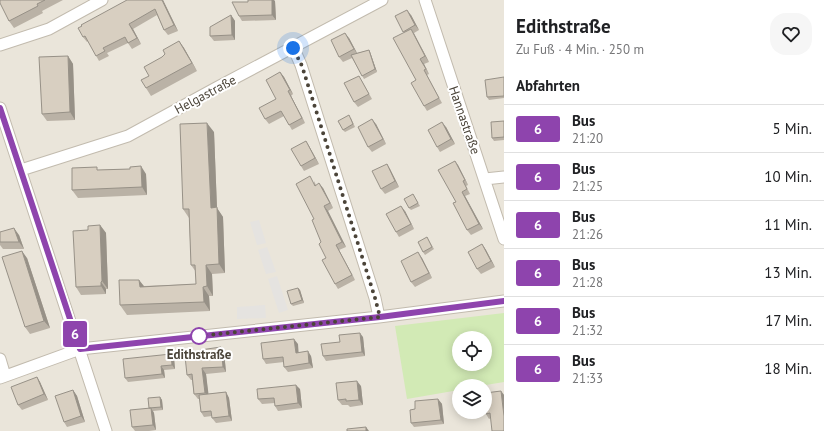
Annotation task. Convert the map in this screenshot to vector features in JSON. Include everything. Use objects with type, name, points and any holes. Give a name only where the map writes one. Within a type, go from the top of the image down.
[{"type":"street","points":[[0,45],[49,29],[102,0]]},
{"type":"street","name":"Helgastraße","points":[[21,170],[128,136],[382,0]]},
{"type":"street","name":"Hannastraße","points":[[425,0],[504,239]]},
{"type":"street","points":[[293,48],[302,66],[380,317]]},
{"type":"street","points":[[0,108],[106,431]]},
{"type":"street","points":[[485,179],[504,177]]},
{"type":"street","points":[[0,360],[3,377],[80,349],[380,317],[504,301]]},
{"type":"shaded area","points":[[0,0],[504,0],[504,431],[0,431]]},
{"type":"shaded area","points":[[259,220],[266,243],[257,245],[250,222]]},
{"type":"shaded area","points":[[267,247],[276,272],[266,274],[258,250]]},
{"type":"shaded area","points":[[277,276],[288,310],[279,313],[268,279]]},
{"type":"shaded area","points":[[265,305],[266,318],[237,319],[237,307]]},
{"type":"green space","points":[[504,313],[504,382],[492,384],[492,379],[452,379],[452,391],[407,399],[395,326]]},
{"type":"building","points":[[0,0],[45,0],[37,4],[38,6],[9,21]]},
{"type":"building","points":[[127,0],[162,0],[174,25],[164,30],[155,9],[129,24],[137,38],[128,43],[125,37],[103,48],[105,51],[96,56],[85,36],[83,37],[78,28]]},
{"type":"building","points":[[248,0],[272,0],[272,15],[239,16],[232,2],[248,2]]},
{"type":"building","points":[[407,10],[415,25],[403,32],[395,16]]},
{"type":"building","points":[[231,15],[232,35],[210,36],[210,27]]},
{"type":"building","points":[[411,29],[425,56],[420,59],[426,69],[424,70],[439,98],[424,106],[411,83],[416,80],[393,38]]},
{"type":"building","points":[[345,33],[354,49],[339,57],[331,40]]},
{"type":"building","points":[[179,41],[192,63],[146,88],[141,80],[149,76],[144,67],[162,57],[165,54],[163,50]]},
{"type":"building","points":[[369,50],[375,69],[362,76],[351,55]]},
{"type":"building","points":[[68,56],[70,112],[42,114],[39,57]]},
{"type":"building","points":[[280,72],[290,90],[288,91],[302,118],[289,125],[281,111],[265,119],[259,108],[276,99],[266,80]]},
{"type":"building","points":[[359,76],[369,94],[354,102],[344,83]]},
{"type":"building","points":[[504,77],[504,96],[487,97],[485,80]]},
{"type":"building","points":[[349,115],[353,124],[343,130],[338,121]]},
{"type":"building","points":[[372,119],[383,139],[368,147],[358,127]]},
{"type":"building","points":[[504,121],[504,137],[492,138],[491,122]]},
{"type":"building","points":[[442,122],[451,139],[437,147],[428,130]]},
{"type":"building","points":[[207,123],[211,208],[217,207],[219,264],[206,265],[207,286],[203,287],[204,302],[120,305],[119,280],[139,280],[140,287],[196,284],[195,265],[191,265],[189,209],[183,209],[180,124]]},
{"type":"building","points":[[306,141],[315,158],[301,166],[291,149]]},
{"type":"building","points":[[455,161],[465,180],[463,181],[467,189],[462,192],[479,224],[467,230],[453,203],[456,202],[438,170]]},
{"type":"building","points":[[387,164],[395,181],[381,189],[372,171]]},
{"type":"building","points":[[141,166],[142,187],[72,190],[72,168],[97,167],[97,170],[130,169],[130,167]]},
{"type":"building","points":[[310,176],[315,186],[319,183],[330,203],[324,206],[342,242],[336,245],[352,275],[335,284],[322,260],[326,258],[319,244],[321,242],[312,220],[314,219],[296,184]]},
{"type":"building","points":[[413,194],[418,203],[409,208],[404,199]]},
{"type":"building","points":[[401,206],[411,224],[396,232],[386,214]]},
{"type":"building","points":[[100,225],[101,286],[76,287],[73,231],[88,230],[88,226]]},
{"type":"building","points":[[14,228],[19,242],[0,242],[0,232]]},
{"type":"building","points":[[427,237],[432,247],[423,252],[418,242]]},
{"type":"building","points":[[482,244],[491,261],[477,269],[468,252]]},
{"type":"building","points":[[22,251],[44,321],[25,327],[2,257]]},
{"type":"building","points":[[418,252],[429,273],[411,282],[401,261]]},
{"type":"building","points":[[298,288],[302,300],[291,304],[287,291]]},
{"type":"building","points":[[360,333],[362,352],[323,356],[321,344],[340,342],[339,335]]},
{"type":"building","points":[[294,339],[296,353],[308,351],[309,363],[284,367],[283,357],[263,359],[261,343]]},
{"type":"building","points":[[221,347],[223,367],[202,368],[205,393],[194,394],[192,374],[187,375],[185,356],[200,354],[200,350]]},
{"type":"building","points":[[171,354],[172,365],[161,366],[162,374],[125,378],[123,359]]},
{"type":"building","points":[[37,377],[44,394],[18,405],[11,387]]},
{"type":"building","points":[[357,381],[359,400],[338,400],[336,383]]},
{"type":"building","points":[[296,385],[298,403],[275,406],[274,398],[258,399],[257,389]]},
{"type":"building","points":[[73,390],[81,416],[64,422],[55,396]]},
{"type":"building","points":[[501,391],[504,431],[492,431],[491,419],[492,419],[492,392]]},
{"type":"building","points":[[226,392],[229,416],[212,418],[211,411],[201,412],[199,395]]},
{"type":"building","points":[[160,397],[161,407],[149,408],[148,398]]},
{"type":"building","points":[[438,399],[441,420],[411,423],[410,410],[415,409],[415,401]]},
{"type":"building","points":[[151,408],[153,425],[132,427],[130,410]]},
{"type":"building","points":[[366,427],[366,431],[347,431],[347,429]]},
{"type":"bus line","name":"6","points":[[0,108],[80,349],[380,317],[504,301]]},
{"type":"place","name":"Edithstraße","points":[[199,336]]},
{"type":"route","points":[[199,336],[380,317],[302,66],[293,48]]}]
